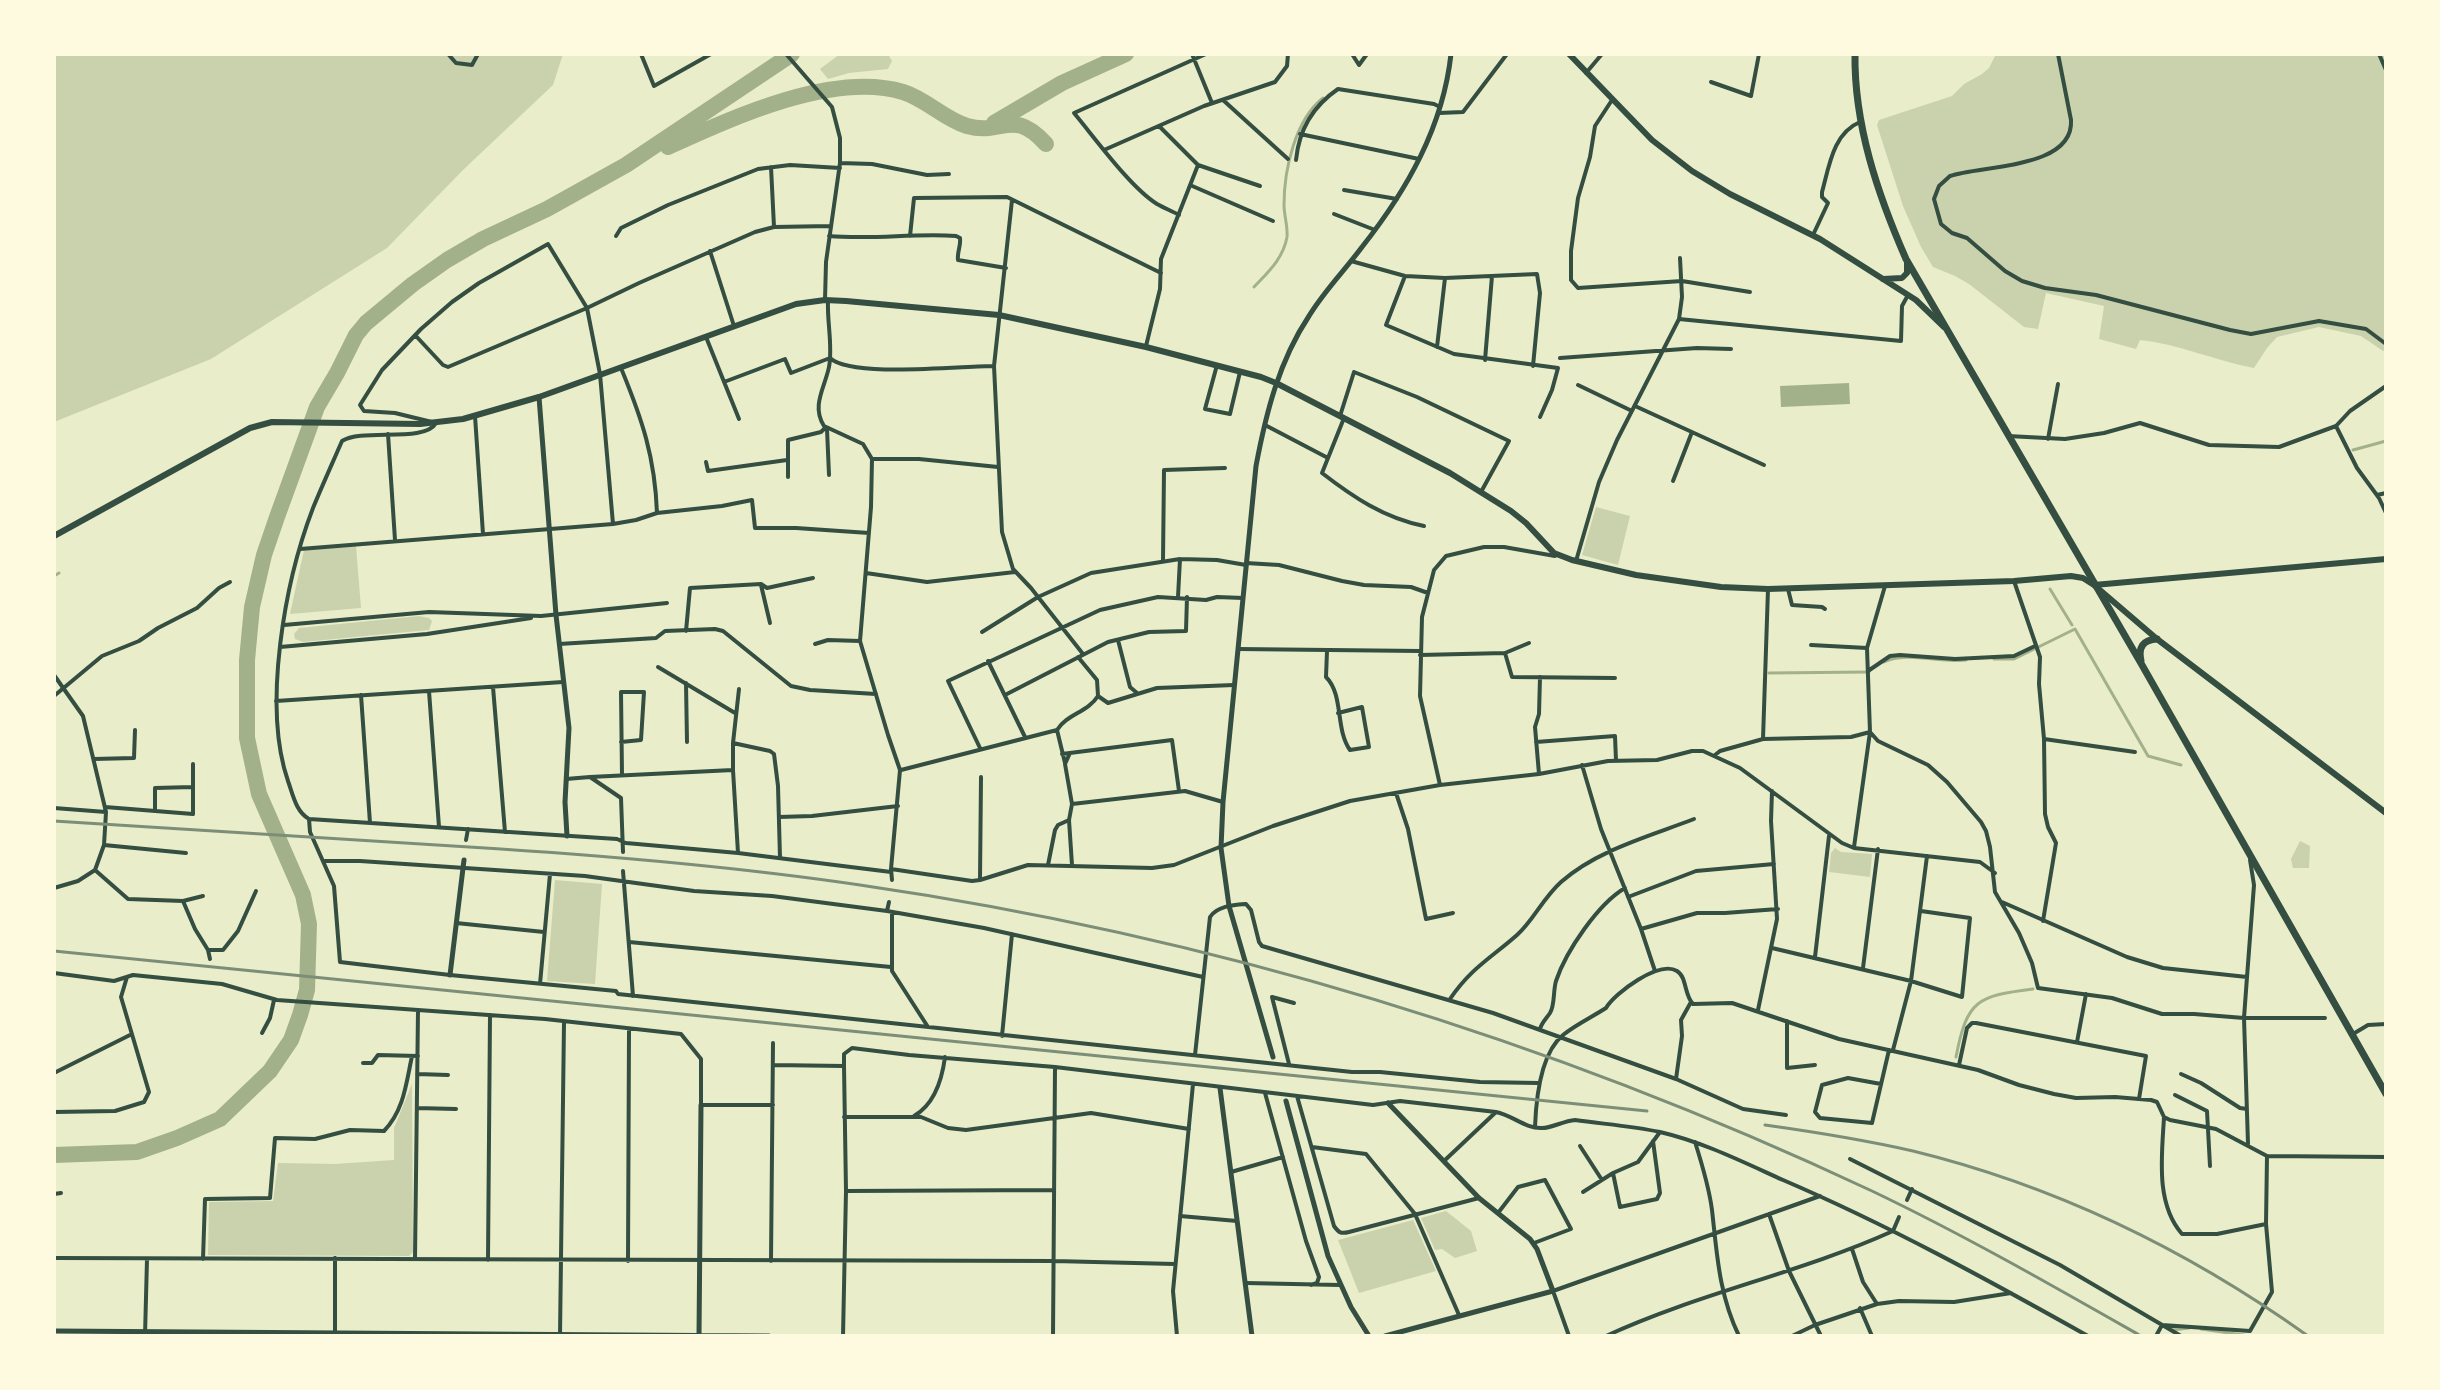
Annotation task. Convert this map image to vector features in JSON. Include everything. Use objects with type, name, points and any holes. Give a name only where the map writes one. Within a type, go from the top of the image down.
[{"type":"highway","points":[[1855,54],[1861,122],[1882,198],[1906,259],[2142,665],[2386,1094]]},
{"type":"highway","points":[[2142,665],[2139,651],[2141,646],[2148,640],[2157,639]]},
{"type":"main road","points":[[1569,54],[1652,140],[1700,177],[1813,235],[1877,277],[1908,294],[1944,327]]},
{"type":"main road","points":[[1877,277],[1891,280],[1902,279],[1908,273],[1906,259]]},
{"type":"main road","points":[[54,536],[250,428],[272,422],[436,423],[475,416],[538,397],[796,304],[826,300],[999,315],[1146,347],[1240,371],[1276,383],[1450,473],[1526,523],[1550,550],[1576,561],[1636,575],[1686,583],[1768,589],[2014,581],[2071,576],[2083,578],[2157,639],[2386,813]]},
{"type":"main road","points":[[2094,585],[2386,560]]},
{"type":"street","points":[[448,54],[456,63],[472,65],[478,54]]},
{"type":"street","points":[[641,54],[654,86],[711,54]]},
{"type":"street","points":[[786,54],[825,98],[836,118],[840,166],[829,236],[826,300],[830,358],[818,404],[820,421],[827,428],[863,444],[872,459],[869,533],[860,641],[900,770],[892,880]]},
{"type":"street","points":[[1179,214],[1156,203],[1146,195],[1104,150],[1074,113],[1193,56],[1206,54]]},
{"type":"street","points":[[1104,150],[1212,104],[1275,82],[1287,66],[1288,54]]},
{"type":"street","points":[[1352,54],[1359,65],[1367,54]]},
{"type":"street","points":[[1273,1057],[1229,906],[1221,848],[1223,802],[1256,466],[1264,424],[1276,383],[1296,337],[1309,314],[1397,199],[1420,159],[1439,110],[1451,54]]},
{"type":"street","points":[[1296,160],[1300,134],[1319,104],[1338,89],[1358,94],[1386,95],[1434,104],[1439,110],[1463,112],[1507,54]]},
{"type":"street","points":[[1586,73],[1602,54]]},
{"type":"street","points":[[1711,82],[1751,96],[1759,54]]},
{"type":"street","points":[[2058,54],[2071,120],[2072,129],[2068,138],[2049,153],[2033,159],[2004,167],[1959,173],[1944,180],[1934,199],[1938,216],[1946,230],[1967,238],[2005,271],[2034,286],[2102,296],[2251,334],[2284,329],[2307,322],[2319,321],[2350,325],[2366,329],[2386,344]]},
{"type":"street","points":[[2379,54],[2386,70]]},
{"type":"street","points":[[1193,56],[1212,104]]},
{"type":"street","points":[[1223,100],[1288,159]]},
{"type":"street","points":[[1612,100],[1595,126],[1590,157],[1578,198],[1571,251],[1571,280],[1578,288],[1682,281],[1750,292]]},
{"type":"street","points":[[1813,235],[1828,203],[1822,197],[1822,192],[1839,139],[1851,126],[1861,122]]},
{"type":"street","points":[[1159,126],[1198,165],[1260,186]]},
{"type":"street","points":[[1300,134],[1420,159]]},
{"type":"street","points":[[616,236],[621,228],[668,205],[747,172],[771,166],[872,164],[927,175],[949,174]]},
{"type":"street","points":[[1146,347],[1160,289],[1161,259],[1198,165]]},
{"type":"street","points":[[771,166],[774,227]]},
{"type":"street","points":[[1190,185],[1274,221]]},
{"type":"street","points":[[1344,190],[1397,199]]},
{"type":"street","points":[[910,236],[914,198],[1007,198],[1161,273]]},
{"type":"street","points":[[1012,200],[994,366],[1002,532],[1015,572],[1038,597],[1097,680],[1098,696],[1086,709],[1062,722],[1057,730],[1072,804],[1070,820],[1072,865]]},
{"type":"street","points":[[1334,214],[1375,230]]},
{"type":"street","points":[[416,335],[443,365],[448,366],[587,308],[755,232],[774,227],[831,226]]},
{"type":"street","points":[[829,236],[861,238],[921,234],[956,236],[960,238],[961,243],[957,255],[958,260],[1006,268]]},
{"type":"street","points":[[613,524],[600,374],[587,308],[548,244],[479,283],[452,302],[382,370],[360,405],[364,411],[395,413],[436,423],[431,430],[354,436],[342,441],[313,509],[300,549],[280,647],[276,701],[277,723],[282,759],[301,815],[309,819],[622,840],[626,843],[980,880],[1028,865],[1152,868],[1174,865],[1308,814],[1350,801],[1440,786],[1539,774],[1582,765],[1657,760],[1692,751],[1703,751],[1740,768],[1829,836],[1854,848],[1980,862],[1995,873]]},
{"type":"street","points":[[710,251],[734,326]]},
{"type":"street","points":[[1576,561],[1599,482],[1679,319],[1682,281],[1680,258]]},
{"type":"street","points":[[1351,261],[1404,276],[1445,278],[1537,274],[1540,292],[1533,366]]},
{"type":"street","points":[[1404,276],[1386,325],[1454,354],[1485,360],[1558,368],[1552,390],[1540,417]]},
{"type":"street","points":[[1485,360],[1492,276]]},
{"type":"street","points":[[1437,347],[1445,278]]},
{"type":"street","points":[[1679,319],[1901,341],[1902,306],[1908,294]]},
{"type":"street","points":[[706,336],[739,419]]},
{"type":"street","points":[[1560,358],[1696,348],[1731,350]]},
{"type":"street","points":[[830,358],[840,365],[892,370],[994,366]]},
{"type":"street","points":[[724,382],[785,359],[791,373],[830,358]]},
{"type":"street","points":[[1217,365],[1205,409],[1230,414],[1240,371]]},
{"type":"street","points":[[621,367],[636,404],[652,455],[656,480],[657,513]]},
{"type":"street","points":[[1424,526],[1403,522],[1359,501],[1322,473],[1342,417],[1354,372],[1417,397],[1509,441],[1481,492]]},
{"type":"street","points":[[2048,439],[2058,384]]},
{"type":"street","points":[[1578,385],[1632,411]]},
{"type":"street","points":[[2007,436],[2048,439],[2082,437],[2140,423],[2209,445],[2279,447],[2336,426],[2350,411],[2386,386]]},
{"type":"street","points":[[538,397],[556,615],[569,728],[566,779],[567,836]]},
{"type":"street","points":[[1635,406],[1764,465]]},
{"type":"street","points":[[475,416],[483,534]]},
{"type":"street","points":[[1264,424],[1328,458]]},
{"type":"street","points":[[2336,426],[2357,468],[2377,495],[2386,513]]},
{"type":"street","points":[[788,477],[788,440],[821,432],[827,428]]},
{"type":"street","points":[[827,428],[829,475]]},
{"type":"street","points":[[1673,481],[1692,432]]},
{"type":"street","points":[[388,434],[396,540]]},
{"type":"street","points":[[872,459],[919,459],[998,466]]},
{"type":"street","points":[[706,462],[708,471],[788,460]]},
{"type":"street","points":[[1163,560],[1164,470],[1225,468]]},
{"type":"street","points":[[2377,495],[2386,493]]},
{"type":"street","points":[[300,549],[613,524],[657,513],[722,506],[752,500],[755,528],[869,533]]},
{"type":"street","points":[[1440,786],[1422,708],[1420,653],[1422,617],[1438,563],[1453,554],[1494,546],[1562,557]]},
{"type":"street","points":[[1178,597],[1180,559]]},
{"type":"street","points":[[982,632],[1038,597],[1091,573],[1163,560],[1217,560],[1279,565],[1342,581],[1364,585],[1411,587],[1428,593]]},
{"type":"street","points":[[866,573],[927,582],[1015,572]]},
{"type":"street","points":[[686,631],[690,588],[761,584],[767,588],[813,578]]},
{"type":"street","points":[[2014,581],[2040,657],[2039,684],[2044,739],[2045,814],[2056,843],[2043,921]]},
{"type":"street","points":[[54,696],[102,656],[139,642],[158,628],[197,608],[219,588],[230,582]]},
{"type":"street","points":[[761,584],[770,623]]},
{"type":"street","points":[[1854,848],[1870,732],[1867,648],[1885,585]]},
{"type":"street","points":[[1787,588],[1792,604],[1825,609]]},
{"type":"street","points":[[1763,739],[1768,589]]},
{"type":"street","points":[[980,748],[948,681],[1060,626],[1100,610],[1158,597],[1187,597],[1206,600],[1217,597],[1243,598]]},
{"type":"street","points":[[1005,695],[1080,656],[1118,640],[1149,632],[1186,632],[1187,597]]},
{"type":"street","points":[[280,647],[427,634],[541,616],[667,603]]},
{"type":"street","points":[[284,625],[429,612],[541,616]]},
{"type":"street","points":[[560,644],[656,638],[665,631],[715,629],[723,631],[791,686],[810,690],[876,694]]},
{"type":"street","points":[[815,644],[828,640],[860,641]]},
{"type":"street","points":[[1118,640],[1130,687],[1137,693]]},
{"type":"street","points":[[1238,649],[1505,653],[1530,643]]},
{"type":"street","points":[[1811,645],[1867,648]]},
{"type":"street","points":[[1867,671],[1890,656],[1955,659],[2014,656],[2035,646]]},
{"type":"street","points":[[1327,651],[1326,677],[1333,684],[1338,713],[1344,742],[1350,750],[1369,747],[1362,707],[1338,713]]},
{"type":"street","points":[[1505,653],[1512,677],[1615,678]]},
{"type":"street","points":[[988,661],[1025,737]]},
{"type":"street","points":[[658,667],[735,713]]},
{"type":"street","points":[[54,675],[83,716],[106,809],[104,845],[95,870],[78,882],[54,888]]},
{"type":"street","points":[[1539,774],[1534,727],[1539,714],[1540,677]]},
{"type":"street","points":[[276,701],[563,682]]},
{"type":"street","points":[[686,683],[687,742]]},
{"type":"street","points":[[1098,696],[1108,703],[1131,698],[1137,693],[1174,686],[1234,685]]},
{"type":"street","points":[[493,687],[505,832]]},
{"type":"street","points":[[738,853],[733,743],[739,689]]},
{"type":"street","points":[[429,691],[439,827]]},
{"type":"street","points":[[621,742],[641,740],[644,692],[621,692],[621,742],[622,775]]},
{"type":"street","points":[[361,696],[370,823]]},
{"type":"street","points":[[94,759],[134,758],[135,730]]},
{"type":"street","points":[[900,770],[1057,730]]},
{"type":"street","points":[[1714,755],[1720,751],[1763,739],[1851,737],[1870,732]]},
{"type":"street","points":[[1870,732],[1878,741],[1928,765],[1961,797],[1986,831],[1995,873],[1995,892],[2029,955],[2038,988],[2127,1001],[2162,1014],[2244,1018],[2325,1018]]},
{"type":"street","points":[[1536,742],[1615,736],[1616,761]]},
{"type":"street","points":[[2044,739],[2135,752]]},
{"type":"street","points":[[1062,754],[1172,740],[1179,791]]},
{"type":"street","points":[[733,743],[770,750],[774,754],[778,786],[780,858]]},
{"type":"street","points":[[1065,764],[1070,753]]},
{"type":"street","points":[[54,808],[193,814],[194,764]]},
{"type":"street","points":[[1582,765],[1600,829],[1641,929],[1655,971]]},
{"type":"street","points":[[566,779],[733,770]]},
{"type":"street","points":[[590,777],[621,798],[623,852]]},
{"type":"street","points":[[980,880],[981,777]]},
{"type":"street","points":[[155,811],[155,788],[193,787]]},
{"type":"street","points":[[1072,804],[1179,791],[1223,802]]},
{"type":"street","points":[[1758,1010],[1778,909],[1770,821],[1772,791]]},
{"type":"street","points":[[1396,793],[1408,829],[1426,919],[1453,913]]},
{"type":"street","points":[[779,818],[898,806]]},
{"type":"street","points":[[309,819],[310,832],[325,861],[334,886],[340,962],[616,991],[618,994],[633,996],[1002,1036],[1480,1082],[1538,1083]]},
{"type":"street","points":[[1450,999],[1480,963],[1518,934],[1536,909],[1562,881],[1578,868],[1610,852],[1694,819]]},
{"type":"street","points":[[1048,865],[1055,830],[1058,825],[1070,820]]},
{"type":"street","points":[[466,840],[468,829]]},
{"type":"street","points":[[1815,957],[1829,836]]},
{"type":"street","points":[[104,845],[186,853]]},
{"type":"street","points":[[1863,968],[1878,849]]},
{"type":"street","points":[[1881,1084],[1848,1078],[1822,1085],[1815,1112],[1820,1118],[1872,1123],[1911,981],[1928,856]]},
{"type":"street","points":[[2248,1144],[2244,1018],[2254,885],[2249,856]]},
{"type":"street","points":[[450,975],[464,860]]},
{"type":"street","points":[[325,861],[360,861],[585,876],[694,891],[772,896],[890,911],[1012,934],[1203,977]]},
{"type":"street","points":[[1628,897],[1696,871],[1774,864]]},
{"type":"street","points":[[95,870],[128,900],[183,901],[203,896]]},
{"type":"street","points":[[624,871],[633,996]]},
{"type":"street","points":[[540,984],[550,874]]},
{"type":"street","points":[[1540,1029],[1543,1020],[1550,1012],[1563,964],[1607,902],[1625,888]]},
{"type":"street","points":[[208,951],[223,950],[238,931],[256,891]]},
{"type":"street","points":[[183,901],[210,959]]},
{"type":"street","points":[[889,902],[891,967],[928,1028]]},
{"type":"street","points":[[2001,902],[2127,957],[2163,968],[2247,977]]},
{"type":"street","points":[[1195,1055],[1210,917],[1217,910],[1246,904],[1249,906],[1262,946],[1450,999],[1562,1036],[1676,1079],[1743,1109],[1786,1114]]},
{"type":"street","points":[[1641,929],[1697,913],[1778,909]]},
{"type":"street","points":[[1772,948],[1863,968],[1962,997],[1970,918],[1921,911]]},
{"type":"street","points":[[1725,913],[1725,921]]},
{"type":"street","points":[[456,924],[544,932]]},
{"type":"street","points":[[1002,1036],[1012,934]]},
{"type":"street","points":[[629,942],[891,967]]},
{"type":"street","points":[[1535,1127],[1538,1083],[1553,1048],[1562,1036],[1606,1008],[1610,1000],[1626,988],[1662,969],[1677,971],[1682,976],[1691,1002]]},
{"type":"street","points":[[54,973],[114,981],[133,975],[207,982],[222,984],[276,1000],[490,1015],[681,1034],[702,1059],[699,1336]]},
{"type":"street","points":[[207,982],[208,975]]},
{"type":"street","points":[[54,1112],[115,1111],[144,1102],[149,1092],[121,998],[127,977]]},
{"type":"street","points":[[2077,1042],[2086,994]]},
{"type":"street","points":[[1289,1064],[1272,997],[1294,1003]]},
{"type":"street","points":[[262,1033],[276,1000]]},
{"type":"street","points":[[1691,1002],[1732,1003],[1839,1039],[1959,1065],[2054,1094],[2076,1098],[2115,1097],[2157,1102],[2164,1117],[2161,1178],[2173,1219],[2182,1234],[2217,1234],[2266,1224]]},
{"type":"street","points":[[1676,1079],[1682,1036],[1681,1020],[1691,1002]]},
{"type":"street","points":[[415,1259],[418,1010]]},
{"type":"street","points":[[488,1260],[490,1015]]},
{"type":"street","points":[[1786,1021],[1787,1068],[1815,1065]]},
{"type":"street","points":[[560,1336],[564,1022]]},
{"type":"street","points":[[1959,1065],[1967,1028],[1972,1023],[2077,1042],[2146,1056],[2139,1099]]},
{"type":"street","points":[[2352,1035],[2368,1026],[2386,1024]]},
{"type":"street","points":[[628,1261],[629,1029]]},
{"type":"street","points":[[54,1073],[132,1034]]},
{"type":"street","points":[[771,1261],[773,1043]]},
{"type":"street","points":[[843,1336],[846,1191],[844,1054],[852,1048],[1055,1067],[1373,1105],[1400,1101],[1496,1112],[1543,1128],[1575,1120],[1660,1132],[1695,1142],[1820,1196],[2012,1293],[2088,1336]]},
{"type":"street","points":[[363,1064],[372,1063],[378,1055],[417,1056]]},
{"type":"street","points":[[203,1259],[205,1199],[270,1198],[275,1138],[315,1139],[350,1130],[384,1131],[396,1119],[412,1056]]},
{"type":"street","points":[[913,1117],[920,1113],[931,1100],[942,1077],[945,1057]]},
{"type":"street","points":[[773,1065],[844,1066]]},
{"type":"street","points":[[1053,1336],[1055,1067]]},
{"type":"street","points":[[417,1074],[448,1075]]},
{"type":"street","points":[[2181,1074],[2201,1083],[2240,1108],[2247,1109]]},
{"type":"street","points":[[1177,1336],[1173,1291],[1193,1084]]},
{"type":"street","points":[[1220,1088],[1252,1336]]},
{"type":"street","points":[[1265,1093],[1306,1241],[1319,1277],[1317,1283],[1311,1285]]},
{"type":"street","points":[[2175,1095],[2207,1111],[2210,1166]]},
{"type":"street","points":[[1298,1096],[1334,1226],[1338,1232],[1342,1234],[1479,1198]]},
{"type":"street","points":[[1286,1101],[1322,1238],[1340,1285],[1369,1336]]},
{"type":"street","points":[[1388,1103],[1479,1198],[1534,1243],[1569,1336]]},
{"type":"street","points":[[701,1105],[773,1105]]},
{"type":"street","points":[[417,1108],[456,1109]]},
{"type":"street","points":[[1444,1161],[1496,1112]]},
{"type":"street","points":[[844,1117],[921,1117],[957,1130],[1100,1113],[1189,1129]]},
{"type":"street","points":[[2164,1117],[2207,1126],[2248,1144],[2267,1156],[2386,1158]]},
{"type":"street","points":[[1583,1192],[1613,1173],[1638,1162],[1660,1132]]},
{"type":"street","points":[[1613,1173],[1620,1208],[1657,1199],[1660,1193],[1653,1142]]},
{"type":"street","points":[[1695,1142],[1706,1177],[1712,1210],[1713,1234],[1722,1292],[1739,1336]]},
{"type":"street","points":[[1580,1146],[1602,1180]]},
{"type":"street","points":[[1312,1147],[1366,1154],[1415,1214],[1459,1315]]},
{"type":"street","points":[[1231,1172],[1283,1156]]},
{"type":"street","points":[[2162,1325],[2250,1331],[2272,1292],[2266,1224],[2267,1156]]},
{"type":"street","points":[[1850,1159],[2060,1265],[2181,1336]]},
{"type":"street","points":[[1498,1213],[1518,1187],[1545,1180],[1571,1228],[1534,1243]]},
{"type":"street","points":[[1907,1200],[1912,1189]]},
{"type":"street","points":[[846,1191],[1054,1190]]},
{"type":"street","points":[[54,1194],[61,1193]]},
{"type":"street","points":[[1385,1336],[1552,1291],[1820,1196]]},
{"type":"street","points":[[1769,1214],[1789,1271],[1821,1336]]},
{"type":"street","points":[[1180,1216],[1238,1221]]},
{"type":"street","points":[[1606,1336],[1673,1307],[1852,1249],[1893,1231],[1899,1217]]},
{"type":"street","points":[[1852,1249],[1863,1282],[1877,1304]]},
{"type":"street","points":[[54,1258],[1175,1264]]},
{"type":"street","points":[[335,1258],[335,1335]]},
{"type":"street","points":[[146,1334],[147,1259]]},
{"type":"street","points":[[1246,1284],[1340,1285]]},
{"type":"street","points":[[1792,1336],[1860,1308],[1877,1304],[1899,1301],[1954,1302],[2012,1293]]},
{"type":"street","points":[[1860,1308],[1872,1336]]},
{"type":"street","points":[[2156,1336],[2162,1325]]},
{"type":"street","points":[[54,1331],[146,1334],[769,1336]]},
{"type":"shaded area","points":[[54,54],[563,54],[553,85],[463,170],[387,248],[211,359],[54,422]]},
{"type":"shaded area","points":[[840,54],[888,54],[892,61],[888,69],[849,73],[828,79],[820,69]]},
{"type":"shaded area","points":[[1996,54],[2386,54],[2386,350],[2383,351],[2361,336],[2319,327],[2277,337],[2254,368],[2155,342],[2140,340],[2136,349],[2099,339],[2104,306],[2046,293],[2038,329],[2024,327],[1969,284],[1933,267],[1921,247],[1903,206],[1877,125],[1879,120],[1952,96],[1964,84],[1989,68]]},
{"type":"shaded area","points":[[1849,383],[1850,404],[1781,407],[1780,386]]},
{"type":"shaded area","points":[[1596,507],[1630,516],[1618,565],[1582,555]]},
{"type":"shaded area","points":[[356,546],[361,608],[290,614],[304,550]]},
{"type":"shaded area","points":[[419,616],[432,621],[429,630],[303,642],[295,639],[294,634],[299,628]]},
{"type":"shaded area","points":[[2300,841],[2310,846],[2309,868],[2293,868],[2291,859]]},
{"type":"shaded area","points":[[1835,848],[1841,852],[1872,854],[1870,877],[1829,872],[1831,853]]},
{"type":"shaded area","points":[[555,880],[602,884],[595,984],[547,981]]},
{"type":"shaded area","points":[[412,1084],[413,1252],[409,1256],[208,1255],[209,1202],[273,1201],[278,1163],[335,1164],[394,1160],[394,1128]]},
{"type":"shaded area","points":[[1446,1211],[1471,1231],[1477,1251],[1455,1258],[1442,1249],[1435,1250],[1421,1218]]},
{"type":"shaded area","points":[[1413,1220],[1436,1271],[1359,1293],[1338,1240]]},
{"type":"waterway","points":[[54,1155],[137,1152],[220,1119],[270,1071],[291,1040],[307,990],[309,924],[303,895],[259,794],[247,738],[247,660],[252,607],[264,555],[317,407],[356,335],[366,323],[413,284],[447,260],[483,239],[547,209],[626,165],[792,54]]},
{"type":"waterway","points":[[994,123],[1062,83],[1126,54]]},
{"type":"waterway","points":[[668,147],[722,123],[783,101],[846,88],[875,87],[911,95],[967,126],[990,128],[1016,125],[1025,127],[1046,144]]},
{"type":"waterway","points":[[1254,287],[1274,265],[1285,245],[1287,233],[1284,209],[1289,162],[1298,132],[1313,107],[1323,98]]},
{"type":"waterway","points":[[2353,450],[2386,441]]},
{"type":"waterway","points":[[54,576],[59,573]]},
{"type":"waterway","points":[[2050,589],[2072,625]]},
{"type":"waterway","points":[[1994,659],[2014,659],[2075,629],[2148,756],[2181,765]]},
{"type":"waterway","points":[[1884,662],[1902,657],[1966,660]]},
{"type":"waterway","points":[[1769,673],[1869,672]]},
{"type":"waterway","points":[[1956,1057],[1965,1023],[1970,1012],[1978,1004],[1999,995],[2033,989]]},
{"type":"waterway","points":[[2172,1330],[2189,1328]]},
{"type":"waterway","points":[[2201,1329],[2250,1336]]},
{"type":"railway","points":[[54,821],[567,854],[763,872],[860,885],[991,907],[1121,933],[1250,964],[1377,1000],[1503,1041],[1628,1087],[1751,1137],[1872,1191],[1940,1225],[2141,1336]]},
{"type":"railway","points":[[54,951],[1647,1111]]},
{"type":"railway","points":[[1765,1125],[1840,1136],[1913,1151],[2018,1183],[2069,1203],[2168,1249],[2263,1305],[2308,1336]]}]
